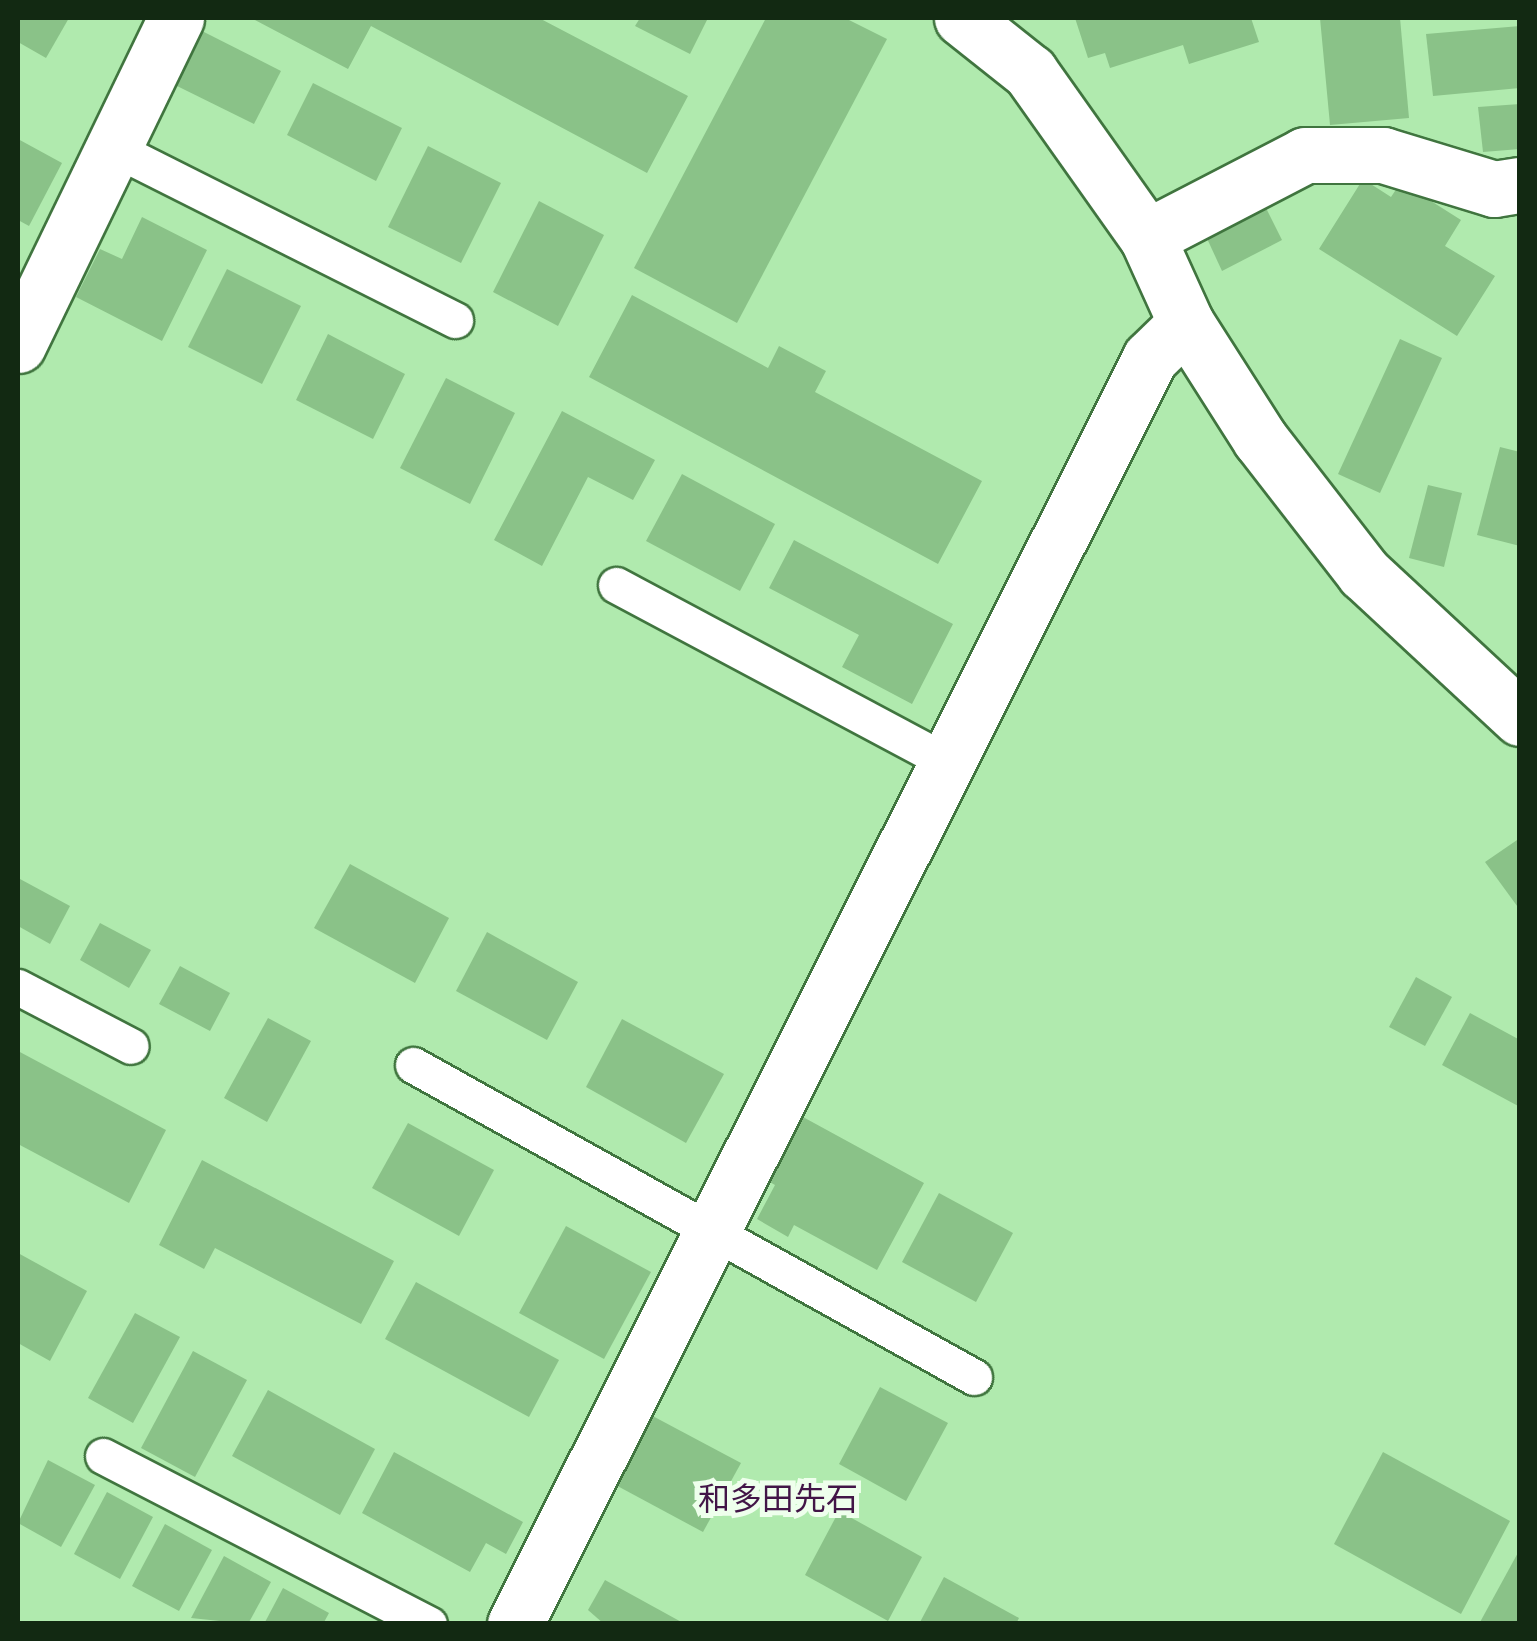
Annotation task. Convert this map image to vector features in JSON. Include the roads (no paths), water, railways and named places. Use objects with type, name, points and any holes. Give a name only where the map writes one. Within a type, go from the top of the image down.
[{"type":"street","points":[[18,344],[176,18]]},
{"type":"street","points":[[962,18],[1030,72],[1147,237],[1186,323],[1260,439],[1364,574],[1520,718]]},
{"type":"street","points":[[1147,237],[1305,155],[1384,155],[1494,189],[1520,185]]},
{"type":"street","points":[[514,1624],[1150,358],[1186,323]]},
{"type":"lane","points":[[113,148],[455,320]]},
{"type":"lane","points":[[616,584],[947,762]]},
{"type":"lane","points":[[18,986],[131,1046]]},
{"type":"lane","points":[[413,1065],[974,1377]]},
{"type":"lane","points":[[103,1456],[429,1624]]},
{"type":"district","name":"和多田先石","points":[[778,1500]]}]
